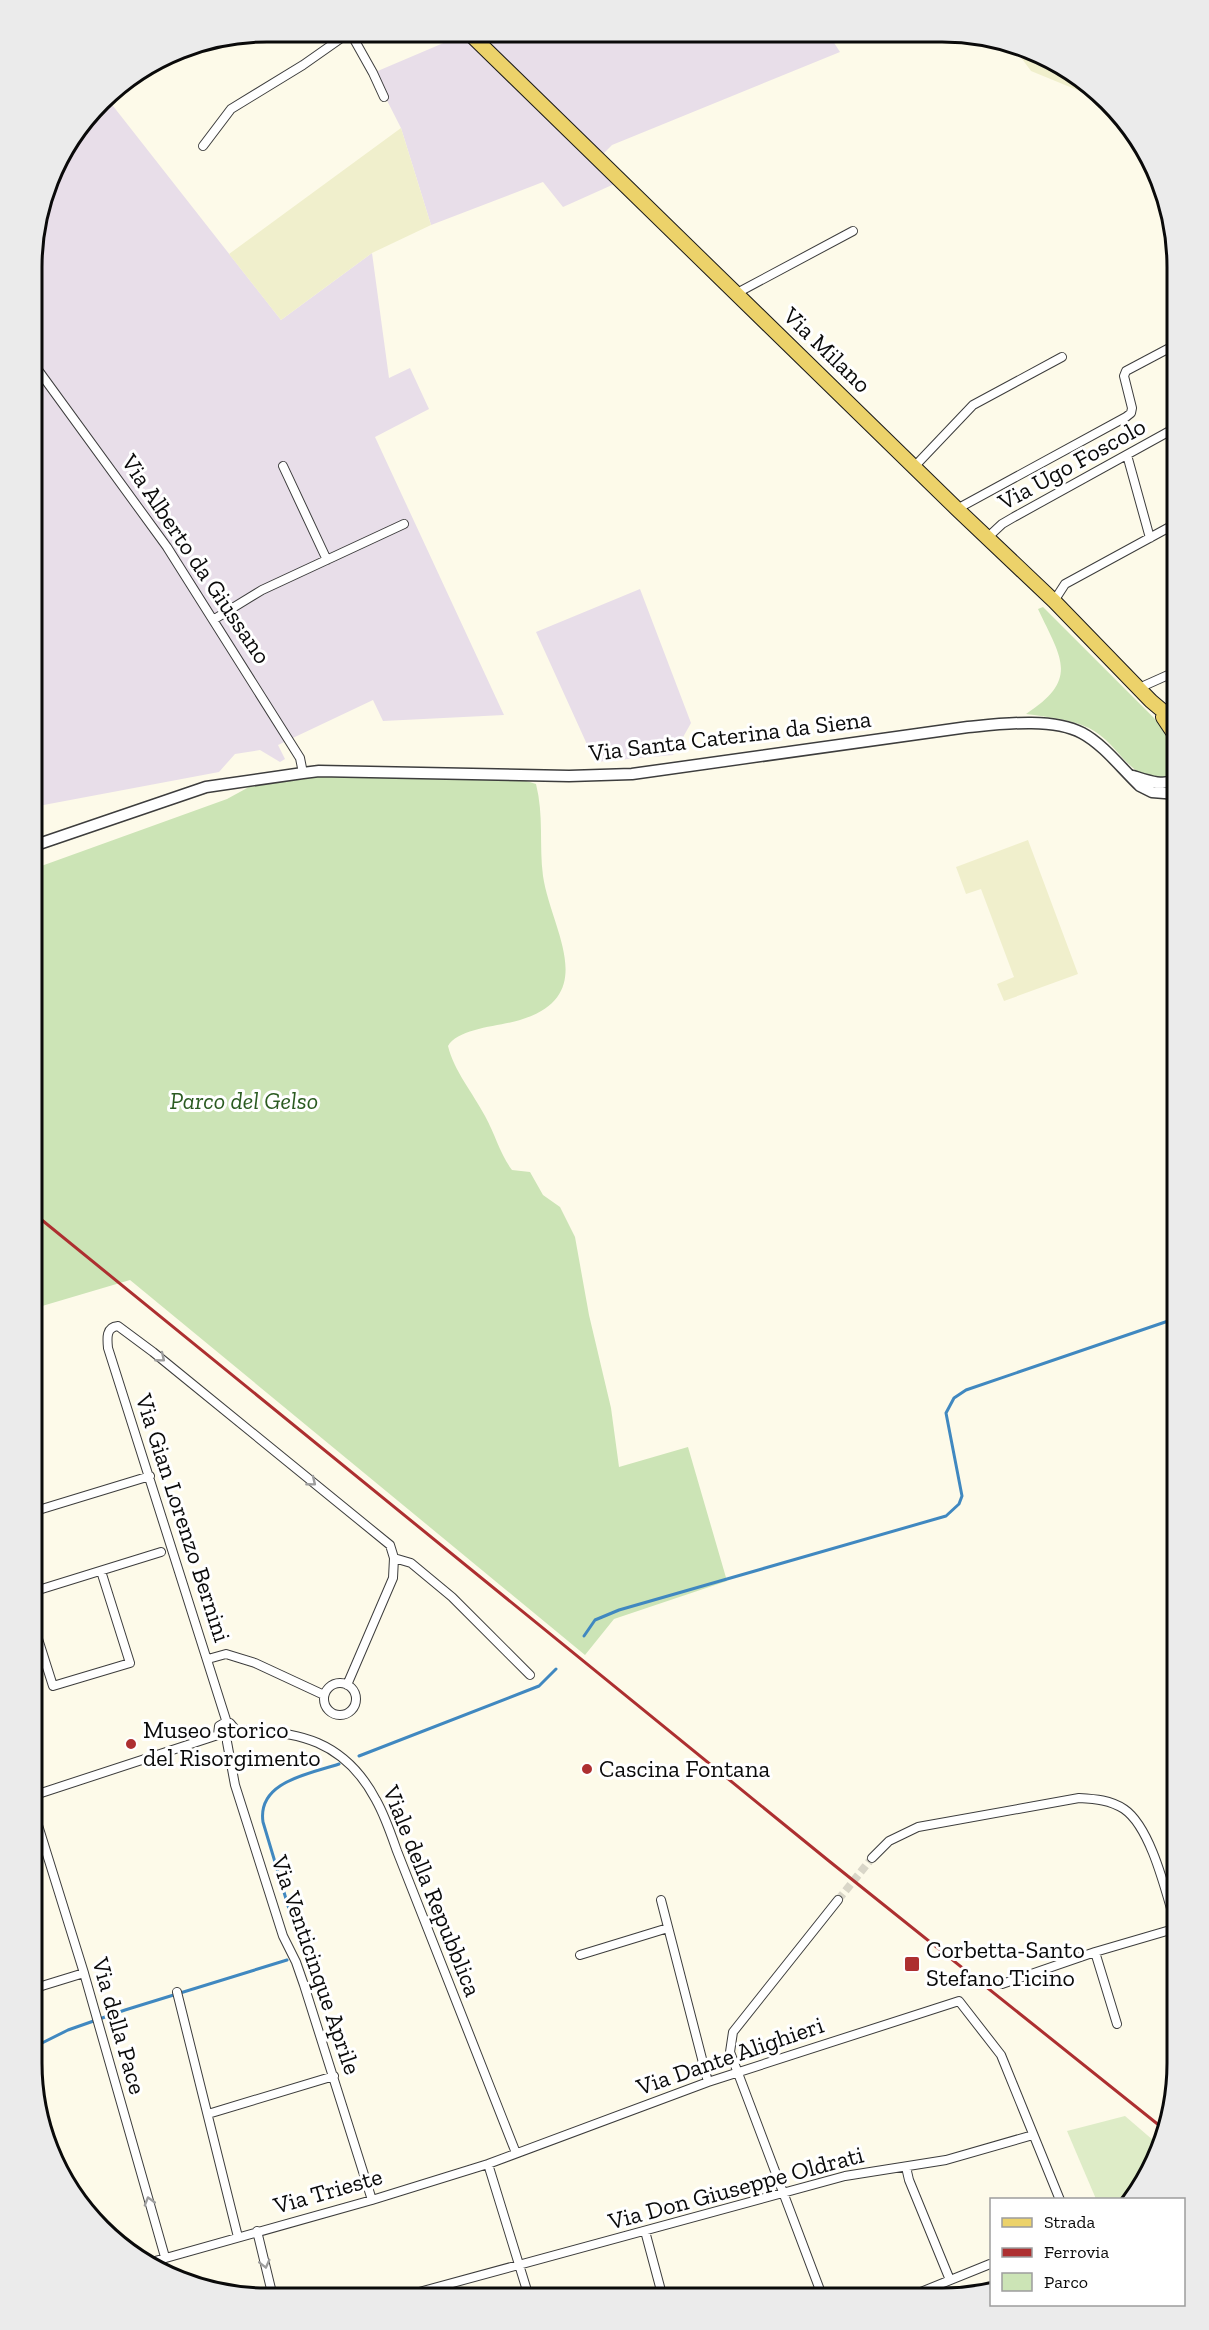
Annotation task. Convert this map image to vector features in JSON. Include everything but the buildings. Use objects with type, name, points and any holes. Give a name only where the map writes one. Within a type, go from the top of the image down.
[{"type":"main road","name":"Via Milano","points":[[478,42],[1054,601],[1151,701]]},
{"type":"main road","points":[[1151,701],[1167,715]]},
{"type":"main road","points":[[1151,701],[1167,724]]},
{"type":"street","points":[[203,146],[231,109],[336,42]]},
{"type":"street","points":[[356,42],[384,97]]},
{"type":"street","points":[[736,293],[853,231]]},
{"type":"street","points":[[957,509],[1126,417],[1131,413],[1132,408],[1124,376],[1126,371],[1167,350]]},
{"type":"street","points":[[914,467],[973,405],[1062,357]]},
{"type":"street","name":"Via Alberto da Giussano","points":[[42,375],[167,547],[300,758],[303,773]]},
{"type":"street","name":"Via Ugo Foscolo","points":[[987,538],[1002,524],[1167,433]]},
{"type":"street","points":[[1127,455],[1150,538]]},
{"type":"street","points":[[283,466],[327,560]]},
{"type":"street","points":[[213,620],[262,590],[404,524]]},
{"type":"street","points":[[1054,601],[1065,584],[1167,529]]},
{"type":"street","points":[[1139,688],[1167,675]]},
{"type":"street","name":"Via Santa Caterina da Siena","points":[[303,773],[319,771],[569,776],[632,774],[968,727],[1017,723],[1046,724],[1082,732],[1140,786],[1152,792],[1167,793]]},
{"type":"street","points":[[42,843],[206,787],[303,773]]},
{"type":"street","name":"Via Santa Caterina da Siena","points":[[1127,774],[1153,783],[1167,782]]},
{"type":"street","name":"Via Gian Lorenzo Bernini","points":[[228,1723],[108,1348],[109,1330],[118,1326],[153,1352],[390,1545],[394,1558]]},
{"type":"street","points":[[42,1509],[150,1476]]},
{"type":"street","points":[[42,1589],[161,1552]]},
{"type":"street","points":[[347,1684],[393,1578],[394,1558],[411,1563],[452,1597],[530,1674]]},
{"type":"street","points":[[42,1651],[53,1686],[130,1663],[100,1571]]},
{"type":"street","points":[[208,1659],[226,1654],[255,1663],[324,1695]]},
{"type":"street","points":[[333,1684],[347,1684],[352,1688],[356,1698],[353,1709],[344,1715],[333,1714],[328,1711],[323,1701],[324,1695],[333,1684]]},
{"type":"street","points":[[228,1723],[236,1730],[235,1736],[228,1742],[221,1740],[218,1735],[219,1726],[228,1723]]},
{"type":"street","name":"Viale della Repubblica","points":[[236,1730],[282,1731],[316,1741],[348,1762],[367,1784],[377,1801],[516,2153]]},
{"type":"street","points":[[42,1793],[218,1735]]},
{"type":"street","name":"Via Venticinque Aprile","points":[[228,1742],[235,1785],[279,1925],[296,1962],[372,2200]]},
{"type":"street","points":[[872,1858],[889,1841],[918,1827],[1079,1798],[1099,1799],[1126,1811],[1138,1824],[1158,1866],[1167,1896]]},
{"type":"street","name":"Via della Pace","points":[[42,1838],[84,1973],[165,2257]]},
{"type":"street","points":[[661,1900],[708,2082]]},
{"type":"street","points":[[819,2288],[730,2052],[733,2032],[838,1900]]},
{"type":"street","points":[[580,1955],[668,1928]]},
{"type":"street","points":[[1002,1984],[1095,1952],[1167,1932]]},
{"type":"street","points":[[1095,1952],[1117,2024]]},
{"type":"street","points":[[42,1986],[84,1973]]},
{"type":"street","points":[[178,1995],[238,2237]]},
{"type":"street","name":"Via Dante Alighieri","points":[[516,2153],[708,2082],[958,2001],[1001,2055],[1033,2135]]},
{"type":"street","points":[[208,2114],[334,2076]]},
{"type":"street","points":[[1033,2135],[1060,2198]]},
{"type":"street","name":"Via Don Giuseppe Oldrati","points":[[435,2288],[845,2176],[946,2160],[1033,2135]]},
{"type":"street","name":"Via Trieste","points":[[157,2260],[372,2200],[516,2153]]},
{"type":"street","points":[[488,2164],[526,2288]]},
{"type":"street","points":[[906,2166],[909,2180],[950,2280]]},
{"type":"street","points":[[257,2231],[271,2288]]},
{"type":"street","points":[[645,2231],[660,2288]]},
{"type":"street","points":[[930,2288],[990,2264]]},
{"type":"shaded area","points":[[446,42],[834,42],[840,52],[612,145],[598,159],[621,181],[563,207],[543,182],[431,225],[401,128],[373,73]]},
{"type":"shaded area","points":[[112,104],[281,320],[372,253],[389,378],[410,368],[429,409],[375,437],[504,715],[383,721],[373,700],[278,745],[285,759],[280,762],[260,750],[235,754],[219,772],[42,805],[42,252],[46,223],[65,167],[88,130]]},
{"type":"shaded area","points":[[640,589],[691,723],[673,755],[595,762],[536,632]]},
{"type":"green space","points":[[1020,56],[1042,65],[1084,93],[1031,71]]},
{"type":"green space","points":[[401,128],[431,225],[372,253],[281,320],[229,254]]},
{"type":"green space","points":[[1043,607],[1154,718],[1167,734],[1167,777],[1148,777],[1138,771],[1100,735],[1089,728],[1067,720],[1026,714],[1054,690],[1060,678],[1059,655],[1038,609]]},
{"type":"green space","name":"Parco del Gelso","points":[[325,776],[523,780],[536,784],[540,808],[543,876],[561,939],[565,959],[565,978],[559,995],[545,1009],[520,1020],[470,1031],[453,1040],[448,1046],[464,1082],[485,1116],[508,1164],[512,1170],[530,1172],[543,1195],[560,1207],[575,1237],[589,1315],[611,1408],[619,1467],[688,1447],[727,1581],[614,1619],[585,1655],[130,1280],[42,1306],[42,866],[227,799],[249,787]]},
{"type":"green space","points":[[1028,840],[1078,974],[1004,1001],[997,984],[1014,977],[981,889],[966,894],[956,867]]},
{"type":"green space","points":[[1125,2116],[1153,2140],[1144,2163],[1122,2198],[1096,2198],[1067,2131]]},
{"type":"waterway","points":[[584,1636],[595,1620],[619,1610],[946,1516],[959,1504],[962,1496],[946,1413],[954,1398],[966,1390],[1167,1321]]},
{"type":"waterway","points":[[359,1756],[539,1686],[556,1669]]},
{"type":"waterway","points":[[298,1939],[263,1822],[263,1808],[268,1797],[288,1781],[339,1764]]},
{"type":"waterway","points":[[42,2043],[68,2030],[125,2010],[287,1960]]},
{"type":"tunnel","points":[[838,1900],[872,1858]]},
{"type":"railway","points":[[42,1220],[829,1861],[1158,2124]]},
{"type":"place","name":"Museo storico del Risorgimento","points":[[131,1744]]},
{"type":"place","name":"Cascina Fontana","points":[[587,1769]]},
{"type":"place","name":"Corbetta-Santo Stefano Ticino","points":[[912,1964]]}]
